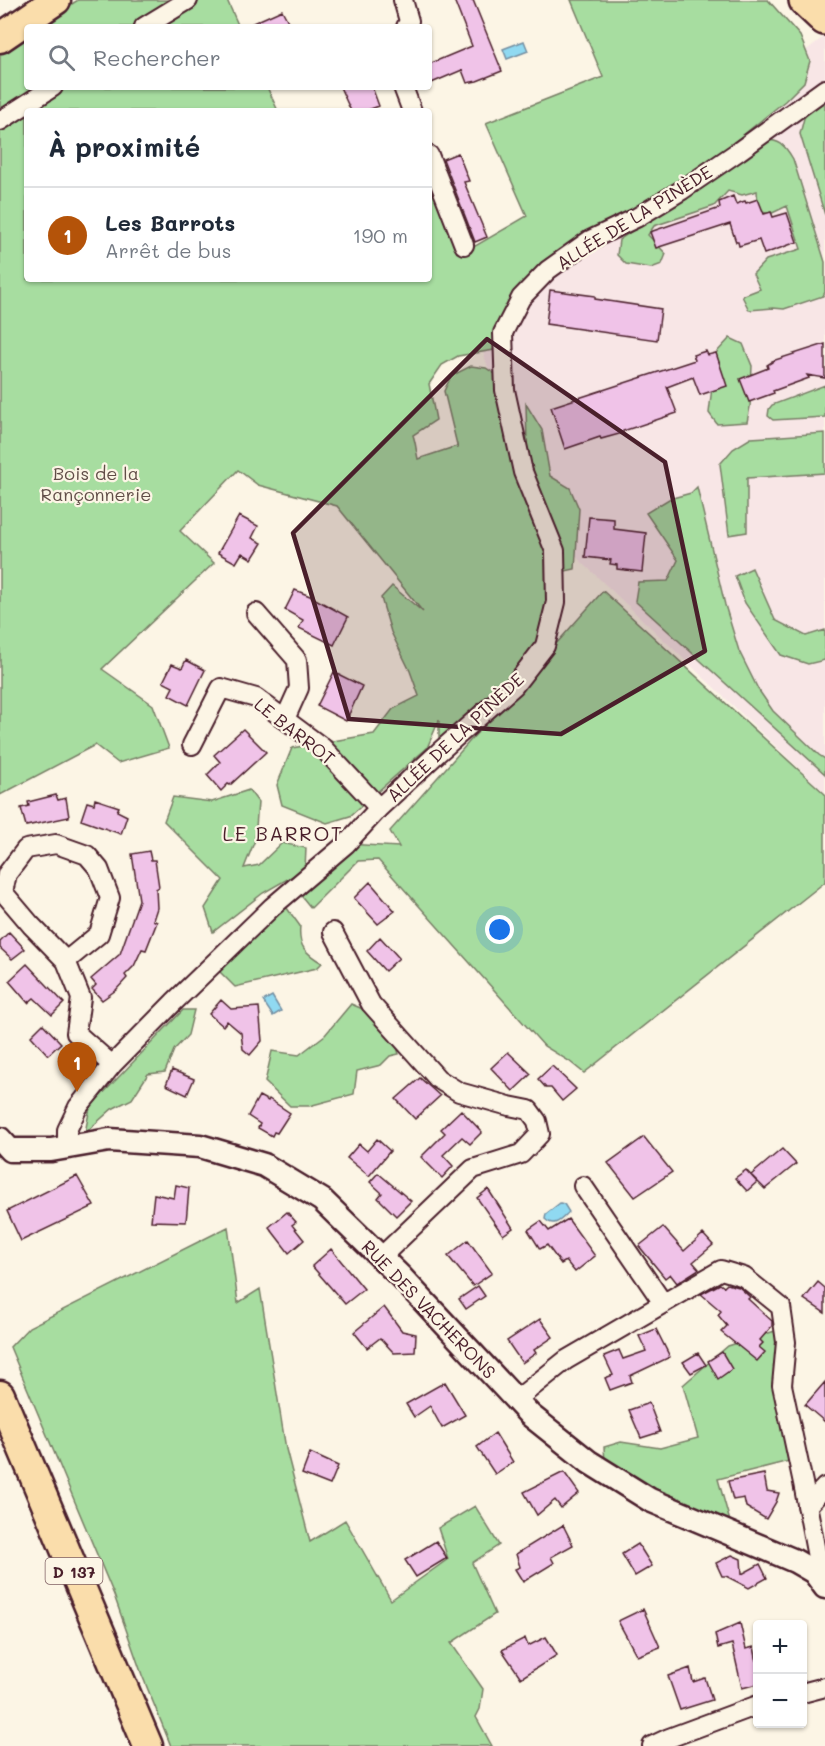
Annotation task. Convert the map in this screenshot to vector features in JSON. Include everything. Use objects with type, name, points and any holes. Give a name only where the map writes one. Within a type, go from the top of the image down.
[{"type":"highway","points":[[806,0],[825,17]]},
{"type":"highway","points":[[813,0],[825,17]]},
{"type":"main road","points":[[0,38],[56,0]]},
{"type":"main road","name":"D 137","points":[[0,1395],[148,1746]]},
{"type":"street","points":[[149,24],[188,0]]},
{"type":"street","points":[[403,0],[409,21],[408,24]]},
{"type":"street","points":[[0,121],[48,90]]},
{"type":"street","points":[[404,90],[411,108]]},
{"type":"street","name":"ALLÉE DE LA PINÈDE","points":[[67,1147],[67,1130],[78,1107],[112,1065],[238,940],[346,844],[439,752],[514,686],[545,646],[556,602],[555,551],[523,472],[505,390],[503,333],[521,298],[548,270],[590,240],[636,218],[682,190],[825,90]]},
{"type":"street","points":[[432,163],[464,245]]},
{"type":"street","points":[[256,613],[297,660],[299,688],[285,719]]},
{"type":"street","name":"LE BARROT","points":[[192,745],[221,688],[256,698],[322,747],[380,808]]},
{"type":"street","points":[[66,961],[99,934],[110,898],[99,869],[87,855],[56,844],[26,849],[7,874],[3,892],[66,961],[81,998],[76,1033],[112,1065]]},
{"type":"street","points":[[333,932],[371,1004],[438,1079],[459,1092],[529,1110],[537,1121],[540,1134],[521,1154],[473,1169],[381,1257]]},
{"type":"street","name":"RUE DES VACHERONS","points":[[0,1139],[10,1150],[51,1150],[110,1140],[200,1146],[264,1165],[322,1200],[381,1257],[530,1415],[590,1462],[650,1500],[795,1561],[819,1580]]},
{"type":"street","points":[[583,1186],[663,1303]]},
{"type":"street","points":[[516,1400],[566,1360],[721,1270],[744,1277],[781,1307],[786,1342],[782,1385],[817,1557],[819,1580]]},
{"type":"street","points":[[807,1506],[825,1487]]},
{"type":"street","points":[[807,1692],[825,1687]]},
{"type":"street","points":[[652,1746],[753,1707]]},
{"type":"highlighted area","points":[[487,339],[665,462],[705,651],[561,734],[349,719],[293,533]]},
{"type":"shaded area","points":[[825,36],[825,793],[546,528],[523,472],[467,304]]},
{"type":"green space","points":[[78,0],[227,0],[238,24],[41,24]]},
{"type":"green space","name":"Bois de la Rançonnerie","points":[[571,0],[768,0],[800,36],[810,61],[804,82],[785,101],[695,174],[763,140],[777,142],[784,147],[793,159],[825,262],[825,292],[823,296],[784,309],[749,310],[742,296],[760,289],[753,274],[766,260],[801,249],[787,206],[768,215],[758,206],[757,191],[742,195],[728,191],[714,206],[654,226],[648,235],[666,254],[662,264],[651,268],[626,264],[617,255],[619,240],[635,229],[637,221],[586,239],[514,291],[494,334],[494,350],[458,356],[442,365],[429,384],[436,420],[413,435],[418,459],[457,446],[458,449],[444,391],[451,376],[471,366],[486,368],[495,374],[521,470],[527,446],[526,404],[542,430],[550,476],[570,488],[579,509],[575,569],[556,573],[551,635],[439,752],[439,720],[427,748],[350,816],[327,823],[282,805],[277,785],[292,748],[374,734],[393,709],[419,696],[391,632],[381,598],[392,586],[423,612],[337,506],[258,485],[238,470],[180,531],[214,563],[102,669],[153,705],[169,748],[118,763],[95,745],[0,795],[0,53],[24,35],[24,90],[268,90],[277,108],[24,108],[24,282],[432,282],[432,169],[465,252],[527,216],[486,123],[603,77]]},
{"type":"green space","points":[[825,98],[825,215],[800,134],[804,118],[815,103]]},
{"type":"green space","points":[[730,338],[743,344],[752,366],[750,407],[747,422],[717,424],[709,413],[716,353]]},
{"type":"green space","points":[[825,385],[825,417],[773,420],[768,416],[772,405]]},
{"type":"green space","points":[[825,433],[825,473],[747,478],[747,532],[729,535],[720,464],[733,449],[751,438]]},
{"type":"green space","points":[[697,487],[725,605],[739,651],[758,689],[773,711],[825,759],[825,774],[635,601],[638,582],[668,581],[678,560],[646,513],[669,499],[691,493]]},
{"type":"green space","points":[[752,568],[775,620],[806,636],[825,630],[825,660],[808,664],[781,655],[745,603],[735,576]]},
{"type":"green space","points":[[603,591],[825,794],[825,882],[584,1073],[544,1046],[378,860],[358,861],[311,908],[295,888],[346,844],[399,847],[390,831]]},
{"type":"green space","points":[[249,790],[258,802],[255,840],[244,868],[259,865],[282,843],[306,848],[305,869],[263,893],[213,932],[205,908],[223,880],[164,821],[173,797],[212,802]]},
{"type":"green space","points":[[281,900],[300,926],[300,939],[304,948],[322,963],[317,968],[235,987],[213,965]]},
{"type":"green space","points":[[351,1004],[365,1010],[396,1044],[399,1054],[390,1056],[381,1065],[357,1071],[354,1094],[309,1106],[290,1106],[265,1082],[272,1051],[299,1055],[325,1035]]},
{"type":"green space","points":[[183,1010],[194,1010],[188,1035],[174,1050],[165,1072],[148,1074],[132,1099],[112,1109],[85,1133],[90,1107]]},
{"type":"green space","points":[[228,1227],[238,1303],[260,1289],[286,1449],[310,1542],[345,1520],[391,1600],[448,1559],[438,1528],[475,1506],[499,1545],[472,1563],[495,1614],[451,1643],[483,1689],[480,1709],[476,1717],[492,1746],[171,1746],[142,1675],[114,1595],[10,1347],[29,1327]]},
{"type":"green space","points":[[775,1331],[779,1342],[778,1389],[789,1461],[718,1479],[731,1525],[662,1498],[605,1463],[604,1447],[621,1442],[660,1448],[698,1438],[683,1385],[728,1346]]},
{"type":"water","points":[[524,41],[528,51],[507,59],[503,49]]},
{"type":"water","points":[[272,996],[281,1011],[273,1016],[263,1001]]},
{"type":"water","points":[[560,1203],[564,1204],[569,1212],[558,1222],[549,1222],[545,1219],[546,1214]]},
{"type":"building","points":[[454,0],[473,0],[502,71],[467,83],[462,70],[432,83],[432,63],[472,46]]},
{"type":"building","points":[[282,10],[289,24],[251,24]]},
{"type":"building","points":[[341,90],[373,90],[379,106],[350,108]]},
{"type":"building","points":[[458,153],[469,181],[464,182],[487,237],[475,242],[443,159]]},
{"type":"building","points":[[733,196],[736,204],[758,199],[764,214],[771,212],[773,217],[787,213],[797,242],[764,254],[759,240],[739,246],[730,224],[656,248],[650,232],[720,208],[719,202]]},
{"type":"building","points":[[550,290],[661,309],[657,340],[546,324]]},
{"type":"building","points":[[825,344],[825,378],[807,375],[809,378],[749,402],[740,379],[768,368],[767,365],[772,361]]},
{"type":"building","points":[[706,351],[708,355],[716,353],[727,386],[700,395],[693,377],[667,387],[677,413],[623,431],[623,433],[601,439],[600,437],[565,449],[551,407],[695,360],[693,355]]},
{"type":"building","points":[[239,516],[258,526],[252,538],[262,543],[252,559],[242,553],[236,563],[218,553]]},
{"type":"building","points":[[589,517],[614,519],[614,529],[646,533],[642,572],[617,569],[617,565],[610,564],[611,560],[585,557]]},
{"type":"building","points":[[295,590],[348,617],[334,645],[299,628],[303,620],[285,610]]},
{"type":"building","points":[[186,660],[205,670],[188,705],[169,695],[173,687],[163,682],[172,664],[182,668]]},
{"type":"building","points":[[334,672],[362,686],[346,721],[317,706]]},
{"type":"building","points":[[243,729],[266,752],[221,791],[207,775],[220,762],[214,755]]},
{"type":"building","points":[[56,795],[58,800],[66,798],[69,817],[26,826],[21,808],[29,806],[28,802]]},
{"type":"building","points":[[95,799],[119,807],[117,811],[127,816],[121,834],[81,820],[87,802],[94,804]]},
{"type":"building","points":[[149,851],[151,860],[155,860],[159,887],[156,889],[157,908],[153,920],[157,922],[146,950],[142,949],[134,966],[125,975],[127,978],[102,1000],[92,989],[96,985],[91,979],[120,954],[139,900],[132,854]]},
{"type":"building","points":[[370,882],[395,911],[378,924],[354,898]]},
{"type":"building","points":[[9,932],[25,949],[12,959],[0,948],[0,941]]},
{"type":"building","points":[[380,937],[399,958],[385,971],[367,951]]},
{"type":"building","points":[[27,964],[64,1003],[52,1015],[34,998],[28,1003],[9,981]]},
{"type":"building","points":[[221,1000],[231,1009],[259,1007],[262,1041],[250,1055],[243,1049],[241,1033],[227,1021],[223,1026],[209,1014]]},
{"type":"building","points":[[43,1024],[61,1043],[48,1055],[31,1036]]},
{"type":"building","points":[[508,1052],[531,1074],[513,1091],[491,1068]]},
{"type":"building","points":[[552,1066],[576,1089],[562,1101],[551,1088],[546,1088],[538,1079]]},
{"type":"building","points":[[172,1070],[194,1079],[187,1095],[166,1085]]},
{"type":"building","points":[[420,1078],[440,1096],[415,1119],[396,1099]]},
{"type":"building","points":[[259,1096],[268,1101],[269,1099],[290,1113],[277,1133],[274,1132],[272,1136],[258,1128],[260,1124],[248,1116]]},
{"type":"building","points":[[461,1110],[482,1132],[470,1144],[462,1137],[443,1155],[453,1166],[442,1178],[421,1157],[445,1133],[441,1129]]},
{"type":"building","points":[[644,1137],[672,1172],[635,1197],[608,1163]]},
{"type":"building","points":[[377,1139],[390,1151],[369,1176],[347,1158],[359,1144],[367,1151]]},
{"type":"building","points":[[782,1149],[796,1164],[765,1189],[751,1175]]},
{"type":"building","points":[[746,1170],[757,1182],[747,1191],[735,1178]]},
{"type":"building","points":[[378,1173],[411,1201],[396,1216],[378,1198],[382,1193],[370,1182]]},
{"type":"building","points":[[77,1176],[94,1206],[21,1241],[7,1211]]},
{"type":"building","points":[[176,1185],[189,1188],[186,1222],[151,1221],[154,1194],[174,1198]]},
{"type":"building","points":[[488,1189],[513,1228],[503,1235],[477,1198]]},
{"type":"building","points":[[287,1212],[296,1222],[292,1225],[304,1240],[289,1253],[269,1227]]},
{"type":"building","points":[[568,1219],[595,1256],[575,1272],[566,1261],[561,1264],[547,1245],[540,1249],[528,1230],[541,1221],[549,1231]]},
{"type":"building","points":[[663,1227],[684,1251],[703,1234],[713,1245],[693,1262],[699,1269],[677,1283],[670,1274],[665,1278],[639,1246]]},
{"type":"building","points":[[468,1240],[492,1273],[473,1286],[448,1256]]},
{"type":"building","points":[[331,1249],[364,1289],[345,1304],[312,1266]]},
{"type":"building","points":[[818,1282],[825,1288],[825,1313],[804,1299]]},
{"type":"building","points":[[720,1284],[724,1287],[727,1284],[739,1287],[750,1297],[748,1299],[772,1321],[772,1326],[760,1340],[763,1343],[759,1347],[765,1352],[757,1361],[721,1332],[727,1326],[718,1315],[721,1311],[701,1294]]},
{"type":"building","points":[[478,1286],[485,1296],[466,1309],[459,1299]]},
{"type":"building","points":[[384,1307],[402,1331],[416,1334],[415,1352],[394,1353],[380,1338],[367,1348],[354,1332]]},
{"type":"building","points":[[540,1319],[553,1337],[534,1350],[536,1353],[522,1363],[507,1341]]},
{"type":"building","points":[[656,1329],[670,1357],[630,1376],[632,1382],[610,1390],[605,1378],[613,1375],[604,1356],[619,1350],[623,1359],[646,1351],[639,1336]]},
{"type":"building","points":[[722,1352],[732,1369],[718,1379],[708,1361]]},
{"type":"building","points":[[698,1353],[706,1365],[691,1373],[683,1362]]},
{"type":"building","points":[[445,1382],[465,1415],[442,1428],[430,1406],[414,1417],[406,1404]]},
{"type":"building","points":[[825,1382],[825,1422],[805,1405]]},
{"type":"building","points":[[649,1403],[660,1432],[641,1438],[629,1410]]},
{"type":"building","points":[[495,1433],[513,1462],[495,1474],[477,1447]]},
{"type":"building","points":[[310,1453],[338,1466],[330,1485],[302,1474]]},
{"type":"building","points":[[564,1472],[579,1493],[561,1508],[555,1500],[537,1515],[524,1492]]},
{"type":"building","points":[[764,1474],[767,1491],[779,1493],[766,1519],[746,1507],[744,1498],[733,1500],[728,1481]]},
{"type":"building","points":[[563,1525],[573,1545],[551,1557],[554,1563],[523,1582],[515,1569],[520,1567],[516,1554]]},
{"type":"building","points":[[436,1541],[447,1558],[416,1577],[405,1560]]},
{"type":"building","points":[[638,1544],[652,1566],[635,1576],[622,1554]]},
{"type":"building","points":[[732,1555],[741,1559],[742,1574],[760,1564],[767,1578],[749,1588],[722,1576],[716,1563]]},
{"type":"building","points":[[643,1609],[660,1647],[637,1656],[618,1621]]},
{"type":"building","points":[[740,1623],[746,1649],[753,1647],[753,1685],[742,1688],[732,1644],[718,1648],[715,1634]]},
{"type":"building","points":[[546,1637],[557,1655],[521,1678],[502,1650],[525,1638],[528,1646]]},
{"type":"building","points":[[690,1668],[693,1682],[705,1678],[712,1700],[680,1710],[668,1676]]},
{"type":"place","name":"Les Barrots","points":[[77,1092]]},
{"type":"district","name":"LE BARROT","points":[[283,833]]}]
